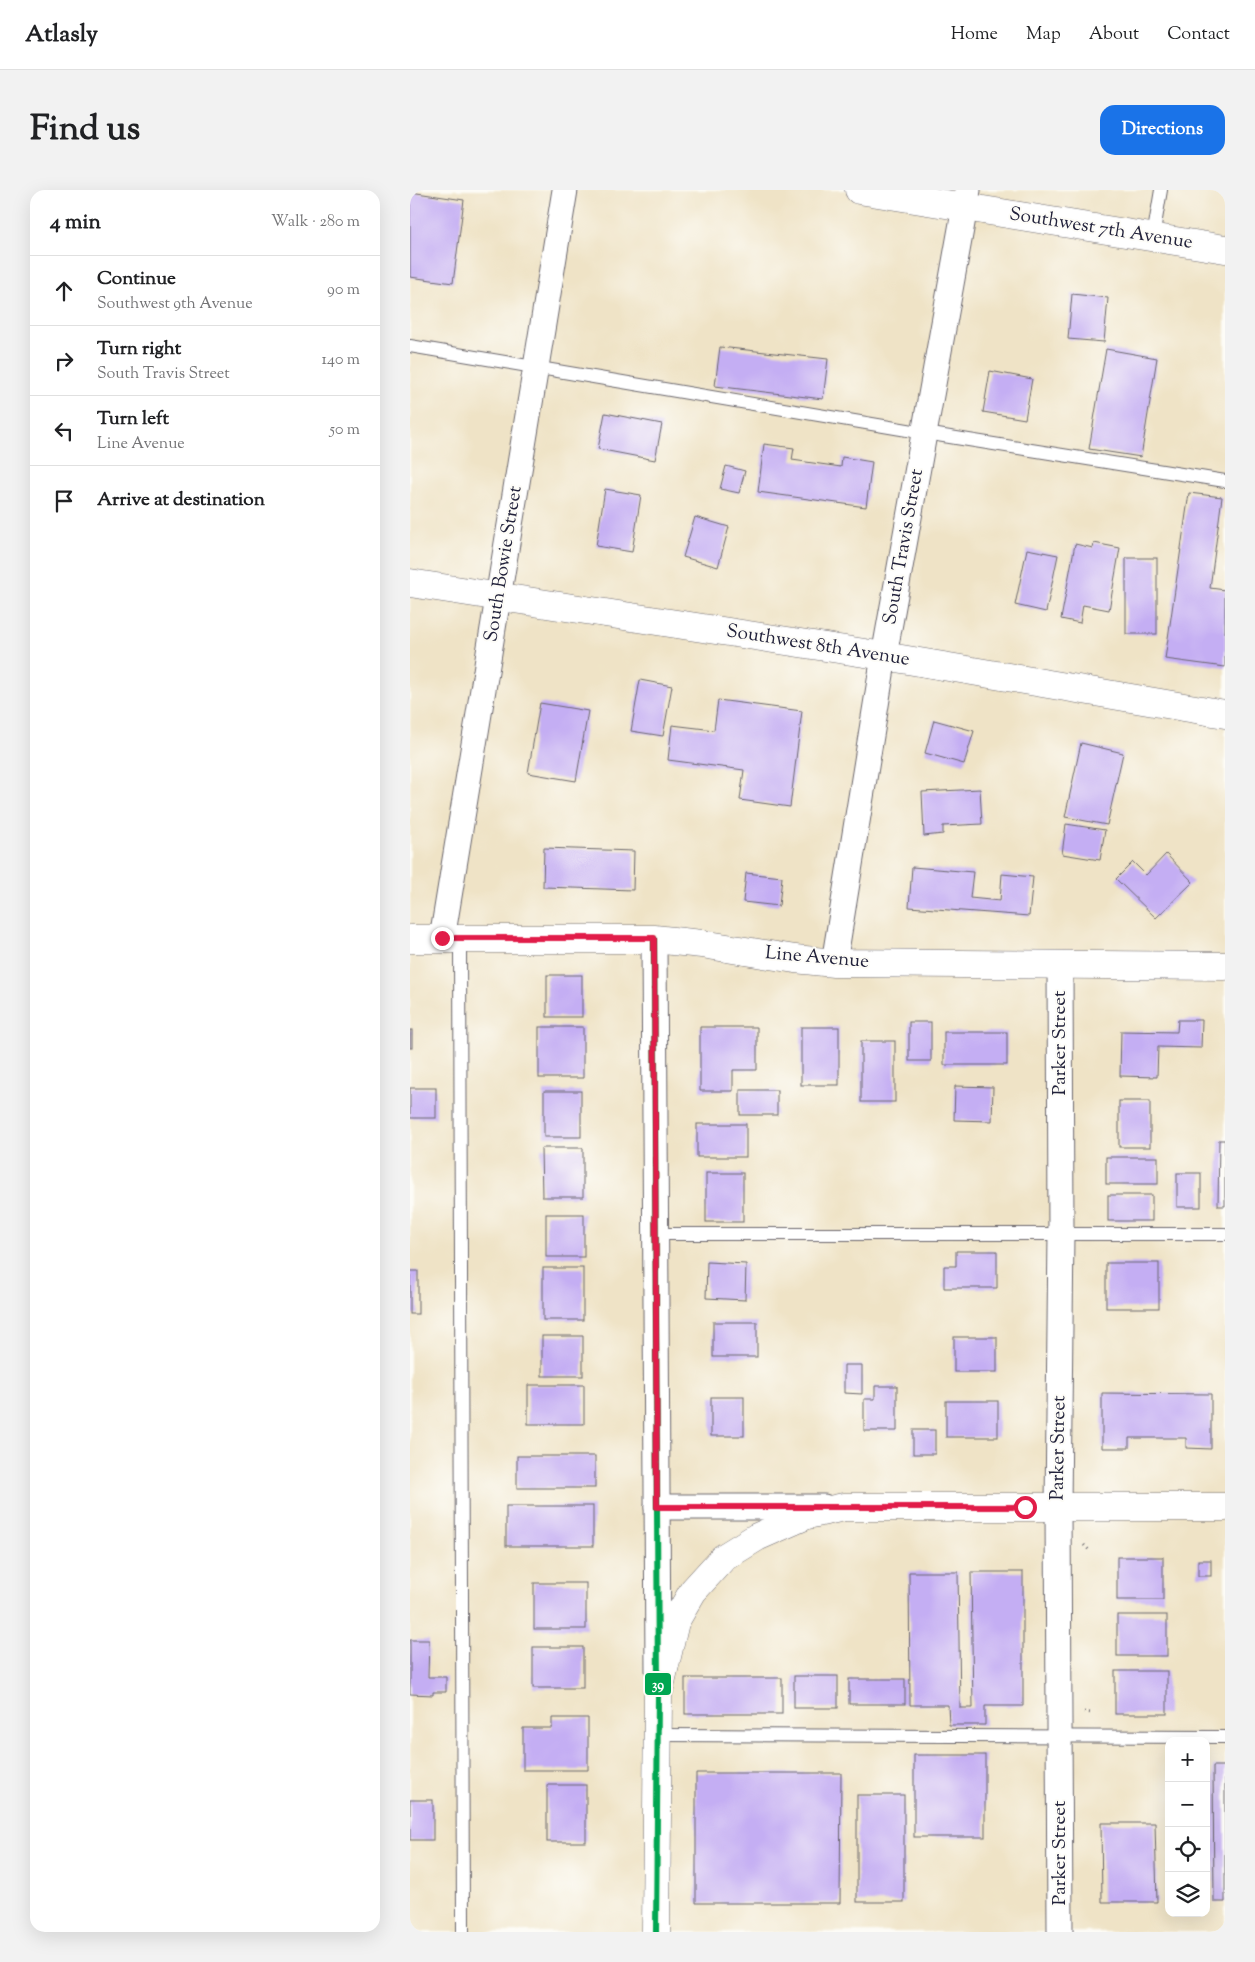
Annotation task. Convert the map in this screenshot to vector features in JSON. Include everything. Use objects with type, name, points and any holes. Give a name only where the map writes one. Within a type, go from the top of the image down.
[{"type":"street","name":"South Bowie Street","points":[[451,938],[499,597],[565,190]]},
{"type":"street","name":"Southwest 7th Avenue","points":[[859,190],[967,198],[1153,238],[1225,249]]},
{"type":"street","name":"South Travis Street","points":[[834,963],[884,656],[967,198]]},
{"type":"street","name":"Southwest 8th Avenue","points":[[410,583],[884,656],[1225,714]]},
{"type":"street","name":"Line Avenue","points":[[410,939],[654,938],[834,963],[1225,966]]},
{"type":"street","points":[[654,938],[658,1695],[656,1932]]},
{"type":"street","name":"Parker Street","points":[[1060,965],[1061,1234],[1058,1506],[1060,1932]]},
{"type":"street","points":[[657,1507],[1225,1507]]},
{"type":"street","points":[[658,1695],[675,1622],[693,1591],[723,1558],[757,1537],[808,1515],[844,1507]]},
{"type":"lane","points":[[1153,238],[1161,190]]},
{"type":"lane","points":[[410,346],[925,433],[1225,481]]},
{"type":"lane","points":[[451,938],[463,1932]]},
{"type":"lane","points":[[656,1234],[1225,1234]]},
{"type":"lane","points":[[657,1735],[1060,1738],[1225,1737]]},
{"type":"building","points":[[410,192],[464,200],[453,283],[410,277]]},
{"type":"building","points":[[1072,294],[1108,298],[1104,342],[1068,339]]},
{"type":"building","points":[[720,347],[828,359],[823,399],[715,386]]},
{"type":"building","points":[[1106,349],[1157,358],[1141,457],[1089,449]]},
{"type":"building","points":[[990,371],[1032,379],[1025,419],[983,412]]},
{"type":"building","points":[[605,413],[662,424],[655,460],[598,449]]},
{"type":"building","points":[[764,444],[794,448],[792,460],[841,467],[842,457],[872,462],[866,507],[758,492]]},
{"type":"building","points":[[726,466],[745,471],[739,493],[720,489]]},
{"type":"building","points":[[605,489],[641,495],[632,552],[596,546]]},
{"type":"building","points":[[1189,493],[1222,497],[1210,588],[1225,590],[1225,667],[1165,659]]},
{"type":"building","points":[[695,517],[729,527],[718,567],[683,557]]},
{"type":"building","points":[[1094,543],[1120,548],[1109,610],[1083,605],[1080,623],[1061,619],[1075,544],[1093,548]]},
{"type":"building","points":[[1027,549],[1058,555],[1046,612],[1015,605]]},
{"type":"building","points":[[1126,558],[1157,558],[1157,634],[1126,634]]},
{"type":"building","points":[[640,680],[672,686],[663,736],[631,731]]},
{"type":"building","points":[[718,700],[802,711],[790,807],[740,800],[744,770],[668,760],[672,725],[714,730]]},
{"type":"building","points":[[540,703],[588,711],[576,781],[528,773]]},
{"type":"building","points":[[934,720],[974,731],[964,764],[925,753]]},
{"type":"building","points":[[1081,743],[1123,753],[1107,825],[1065,817]]},
{"type":"building","points":[[980,789],[982,824],[943,826],[943,834],[924,836],[922,792]]},
{"type":"building","points":[[1066,824],[1105,830],[1100,860],[1062,854]]},
{"type":"building","points":[[544,848],[634,851],[633,890],[543,887]]},
{"type":"building","points":[[1166,854],[1193,882],[1156,918],[1116,879],[1133,862],[1146,875]]},
{"type":"building","points":[[912,867],[973,872],[970,898],[1000,901],[1002,874],[1033,877],[1029,916],[909,907]]},
{"type":"building","points":[[746,873],[782,877],[779,906],[743,902]]},
{"type":"building","points":[[547,975],[582,975],[582,1017],[547,1017]]},
{"type":"building","points":[[1178,1020],[1202,1020],[1201,1048],[1158,1047],[1157,1077],[1120,1076],[1121,1031],[1177,1032]]},
{"type":"building","points":[[909,1022],[931,1022],[931,1061],[909,1061]]},
{"type":"building","points":[[539,1027],[583,1027],[583,1078],[539,1078]]},
{"type":"building","points":[[700,1027],[757,1027],[757,1070],[733,1070],[733,1091],[700,1091]]},
{"type":"building","points":[[801,1027],[839,1027],[839,1085],[801,1085]]},
{"type":"building","points":[[410,1030],[412,1030],[412,1048],[410,1048]]},
{"type":"building","points":[[944,1032],[1007,1032],[1007,1065],[944,1065]]},
{"type":"building","points":[[861,1041],[895,1041],[895,1102],[861,1102]]},
{"type":"building","points":[[955,1086],[993,1087],[992,1121],[954,1120]]},
{"type":"building","points":[[410,1088],[436,1088],[436,1118],[410,1118]]},
{"type":"building","points":[[740,1090],[777,1090],[777,1115],[740,1115]]},
{"type":"building","points":[[544,1091],[581,1091],[581,1137],[544,1137]]},
{"type":"building","points":[[1119,1101],[1150,1101],[1150,1147],[1119,1147]]},
{"type":"building","points":[[697,1124],[746,1124],[746,1157],[697,1157]]},
{"type":"building","points":[[1219,1140],[1225,1140],[1225,1206],[1218,1206]]},
{"type":"building","points":[[541,1148],[583,1148],[583,1197],[542,1197]]},
{"type":"building","points":[[1106,1157],[1158,1157],[1158,1184],[1106,1184]]},
{"type":"building","points":[[706,1173],[743,1173],[743,1222],[706,1222]]},
{"type":"building","points":[[1177,1173],[1201,1173],[1201,1207],[1177,1207]]},
{"type":"building","points":[[1108,1195],[1152,1195],[1152,1221],[1108,1221]]},
{"type":"building","points":[[546,1214],[584,1214],[584,1257],[546,1257]]},
{"type":"building","points":[[956,1251],[997,1251],[997,1288],[944,1288],[944,1266],[956,1266]]},
{"type":"building","points":[[707,1262],[746,1264],[745,1300],[706,1298]]},
{"type":"building","points":[[1106,1263],[1159,1263],[1159,1308],[1106,1308]]},
{"type":"building","points":[[543,1268],[583,1268],[583,1320],[543,1320]]},
{"type":"building","points":[[410,1271],[418,1271],[418,1314],[410,1314]]},
{"type":"building","points":[[713,1322],[757,1322],[757,1357],[713,1357]]},
{"type":"building","points":[[542,1336],[583,1336],[583,1376],[542,1376]]},
{"type":"building","points":[[954,1337],[997,1337],[997,1372],[954,1372]]},
{"type":"building","points":[[844,1365],[862,1365],[862,1394],[844,1393]]},
{"type":"building","points":[[528,1385],[584,1385],[584,1424],[528,1424]]},
{"type":"building","points":[[875,1386],[897,1386],[897,1431],[864,1431],[864,1399],[875,1399]]},
{"type":"building","points":[[1102,1393],[1211,1394],[1211,1449],[1186,1448],[1186,1438],[1129,1438],[1129,1448],[1102,1448]]},
{"type":"building","points":[[711,1397],[744,1397],[744,1436],[711,1436]]},
{"type":"building","points":[[946,1401],[998,1401],[998,1437],[946,1437]]},
{"type":"building","points":[[913,1430],[935,1430],[935,1454],[913,1454]]},
{"type":"building","points":[[517,1456],[595,1456],[595,1488],[517,1488]]},
{"type":"building","points":[[506,1506],[593,1506],[593,1546],[506,1546]]},
{"type":"building","points":[[1117,1557],[1163,1557],[1163,1600],[1117,1600]]},
{"type":"building","points":[[1198,1560],[1211,1560],[1211,1576],[1198,1576]]},
{"type":"building","points":[[909,1572],[958,1572],[960,1708],[973,1708],[971,1572],[1023,1572],[1023,1706],[985,1706],[985,1725],[949,1725],[948,1705],[910,1705]]},
{"type":"building","points":[[534,1583],[586,1583],[586,1629],[534,1629]]},
{"type":"building","points":[[1117,1615],[1167,1615],[1167,1656],[1117,1656]]},
{"type":"building","points":[[410,1640],[429,1640],[428,1677],[446,1677],[446,1692],[433,1692],[433,1695],[410,1694]]},
{"type":"building","points":[[533,1647],[583,1647],[583,1688],[533,1688]]},
{"type":"building","points":[[1115,1671],[1167,1671],[1167,1714],[1115,1714]]},
{"type":"building","points":[[794,1676],[838,1676],[838,1708],[794,1708]]},
{"type":"building","points":[[685,1678],[782,1678],[782,1714],[685,1714]]},
{"type":"building","points":[[849,1679],[905,1679],[905,1704],[849,1704]]},
{"type":"building","points":[[552,1718],[588,1718],[588,1770],[523,1770],[523,1728],[552,1728]]},
{"type":"building","points":[[914,1755],[985,1755],[985,1837],[914,1837]]},
{"type":"building","points":[[1213,1766],[1225,1766],[1225,1902],[1214,1902]]},
{"type":"building","points":[[696,1773],[841,1773],[840,1903],[696,1903]]},
{"type":"building","points":[[547,1785],[586,1785],[586,1842],[547,1842]]},
{"type":"building","points":[[857,1795],[904,1795],[904,1902],[857,1902]]},
{"type":"building","points":[[410,1800],[433,1800],[433,1840],[410,1840]]},
{"type":"building","points":[[1101,1823],[1155,1823],[1157,1902],[1102,1902]]},
{"type":"transit line","name":"39","points":[[654,939],[658,1695],[656,1932]]},
{"type":"route","points":[[442,938],[654,938],[657,1507],[1025,1507]]}]
